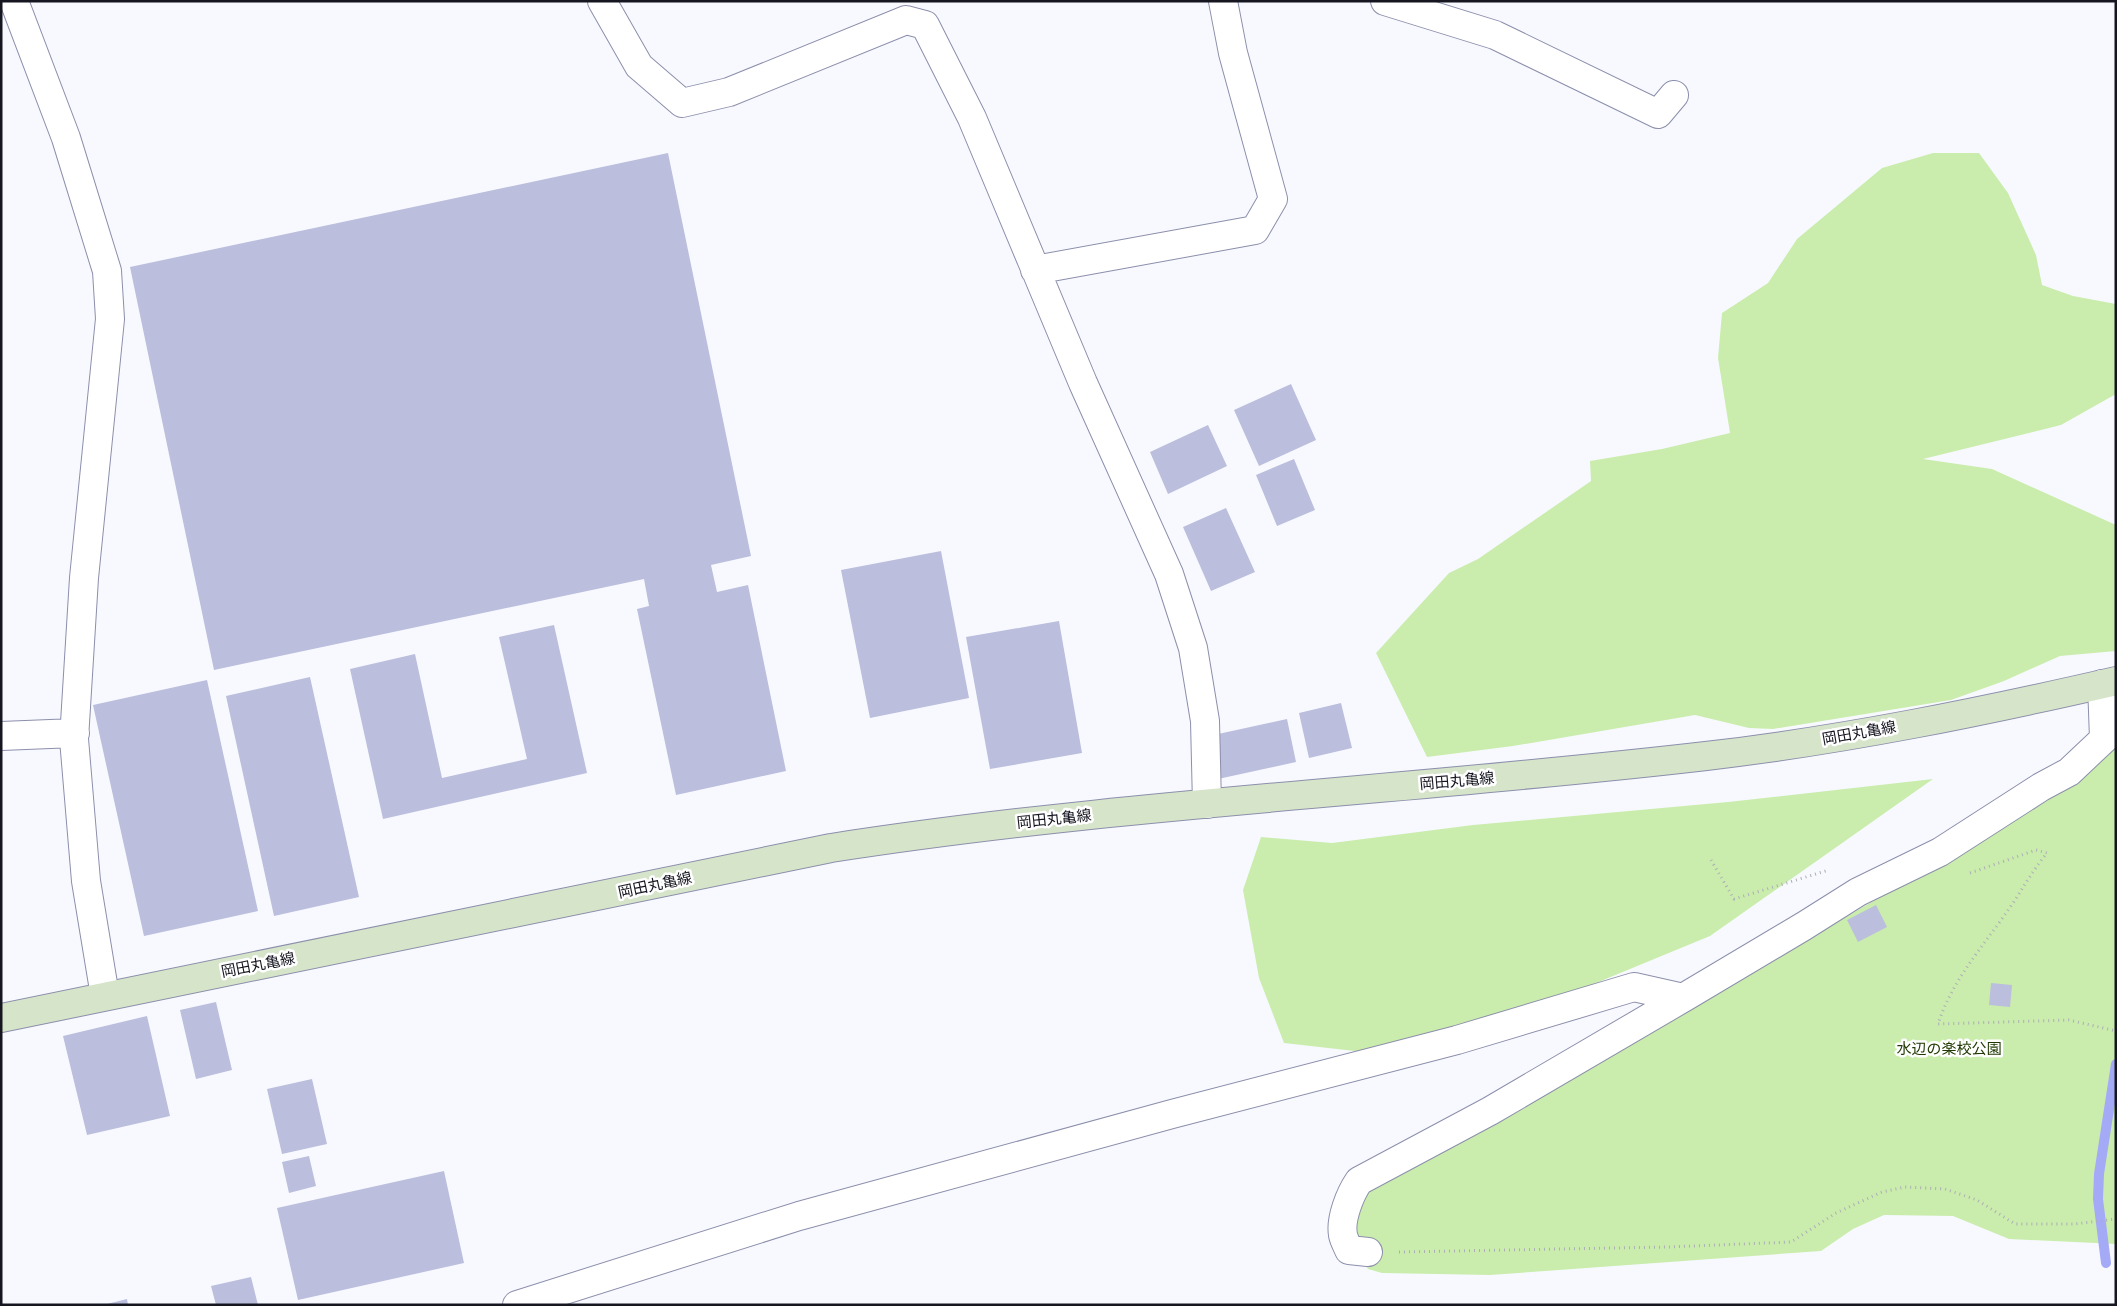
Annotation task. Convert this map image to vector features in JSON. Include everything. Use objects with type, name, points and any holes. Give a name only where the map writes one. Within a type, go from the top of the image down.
[{"type":"main road","name":"岡田丸亀線","points":[[1,1018],[561,905],[832,848],[942,831],[1709,756],[1871,732],[2109,682]]},
{"type":"street","points":[[14,1],[66,138],[107,271],[110,319],[84,578],[75,732],[86,881],[105,996]]},
{"type":"street","points":[[602,1],[639,66],[682,103],[729,92],[906,20],[925,25],[972,118],[1083,383],[1169,574],[1193,648],[1205,721],[1207,804]]},
{"type":"street","points":[[1035,270],[1255,230],[1272,199],[1233,53],[1223,1]]},
{"type":"street","points":[[1385,1],[1495,34],[1658,114],[1674,95]]},
{"type":"street","points":[[1368,1252],[1349,1250],[1343,1235],[1344,1220],[1354,1188],[1359,1181],[1490,1111],[1804,926],[1858,892],[1940,852],[2041,787],[2069,772],[2104,739],[2109,682]]},
{"type":"street","points":[[1,736],[75,732]]},
{"type":"street","points":[[517,1305],[799,1216],[1163,1116],[1457,1040],[1634,987],[1683,998]]},
{"type":"path","points":[[1967,874],[2036,850],[2048,852],[2033,870],[1966,967],[1945,1004],[1938,1024],[2070,1020],[2116,1031]]},
{"type":"path","points":[[1711,860],[1734,898],[1834,868]]},
{"type":"path","points":[[1368,1252],[1668,1247],[1791,1242],[1836,1213],[1882,1192],[1906,1187],[1945,1189],[1977,1200],[2014,1224],[2074,1224],[2116,1220]]},
{"type":"green space","points":[[1933,153],[1979,153],[2008,193],[2036,255],[2042,285],[2073,296],[2116,304],[2116,394],[2061,425],[1923,459],[1992,469],[2116,525],[2116,651],[2060,656],[2004,681],[1951,700],[1773,729],[1749,728],[1695,715],[1513,746],[1427,757],[1376,653],[1449,573],[1478,559],[1591,481],[1590,461],[1662,449],[1730,433],[1718,358],[1722,313],[1768,283],[1797,239],[1882,168]]},
{"type":"green space","name":"水辺の楽校公園","points":[[2116,744],[2116,1244],[2009,1239],[1953,1216],[1884,1215],[1853,1229],[1821,1251],[1490,1275],[1382,1273],[1368,1269],[1350,1243],[1360,1189],[1812,937],[1946,858]]},
{"type":"green space","points":[[1933,779],[1710,936],[1579,990],[1381,1054],[1284,1043],[1259,978],[1243,890],[1261,837],[1332,843],[1473,825],[1728,802]]},
{"type":"building","points":[[668,153],[751,556],[711,565],[717,592],[748,585],[786,771],[676,795],[637,609],[649,606],[644,579],[214,670],[130,267]]},
{"type":"building","points":[[1291,384],[1316,440],[1259,466],[1234,410]]},
{"type":"building","points":[[1208,425],[1227,466],[1168,494],[1150,452]]},
{"type":"building","points":[[1294,459],[1315,510],[1277,526],[1256,475]]},
{"type":"building","points":[[1226,508],[1255,572],[1211,591],[1183,527]]},
{"type":"building","points":[[941,551],[969,698],[870,718],[841,570]]},
{"type":"building","points":[[1059,621],[1082,753],[990,769],[966,637]]},
{"type":"building","points":[[554,625],[587,773],[383,819],[350,669],[415,654],[442,778],[527,759],[499,637]]},
{"type":"building","points":[[310,677],[359,897],[274,916],[226,696]]},
{"type":"building","points":[[207,680],[258,911],[144,936],[93,705]]},
{"type":"building","points":[[1341,703],[1352,748],[1309,758],[1299,713]]},
{"type":"building","points":[[1287,719],[1296,762],[1218,779],[1209,736]]},
{"type":"building","points":[[1876,905],[1887,927],[1858,942],[1847,920]]},
{"type":"building","points":[[1991,983],[2012,985],[2010,1007],[1989,1005]]},
{"type":"building","points":[[216,1002],[232,1070],[196,1079],[180,1010]]},
{"type":"building","points":[[147,1016],[170,1116],[87,1135],[63,1036]]},
{"type":"building","points":[[312,1079],[327,1144],[282,1154],[267,1089]]},
{"type":"building","points":[[309,1156],[316,1186],[289,1193],[282,1162]]},
{"type":"building","points":[[444,1171],[464,1263],[298,1300],[277,1208]]},
{"type":"building","points":[[251,1277],[258,1305],[216,1305],[211,1286]]},
{"type":"building","points":[[127,1299],[128,1305],[107,1305],[107,1304]]},
{"type":"waterway","points":[[2106,1263],[2098,1199],[2099,1174],[2116,1064]]}]
